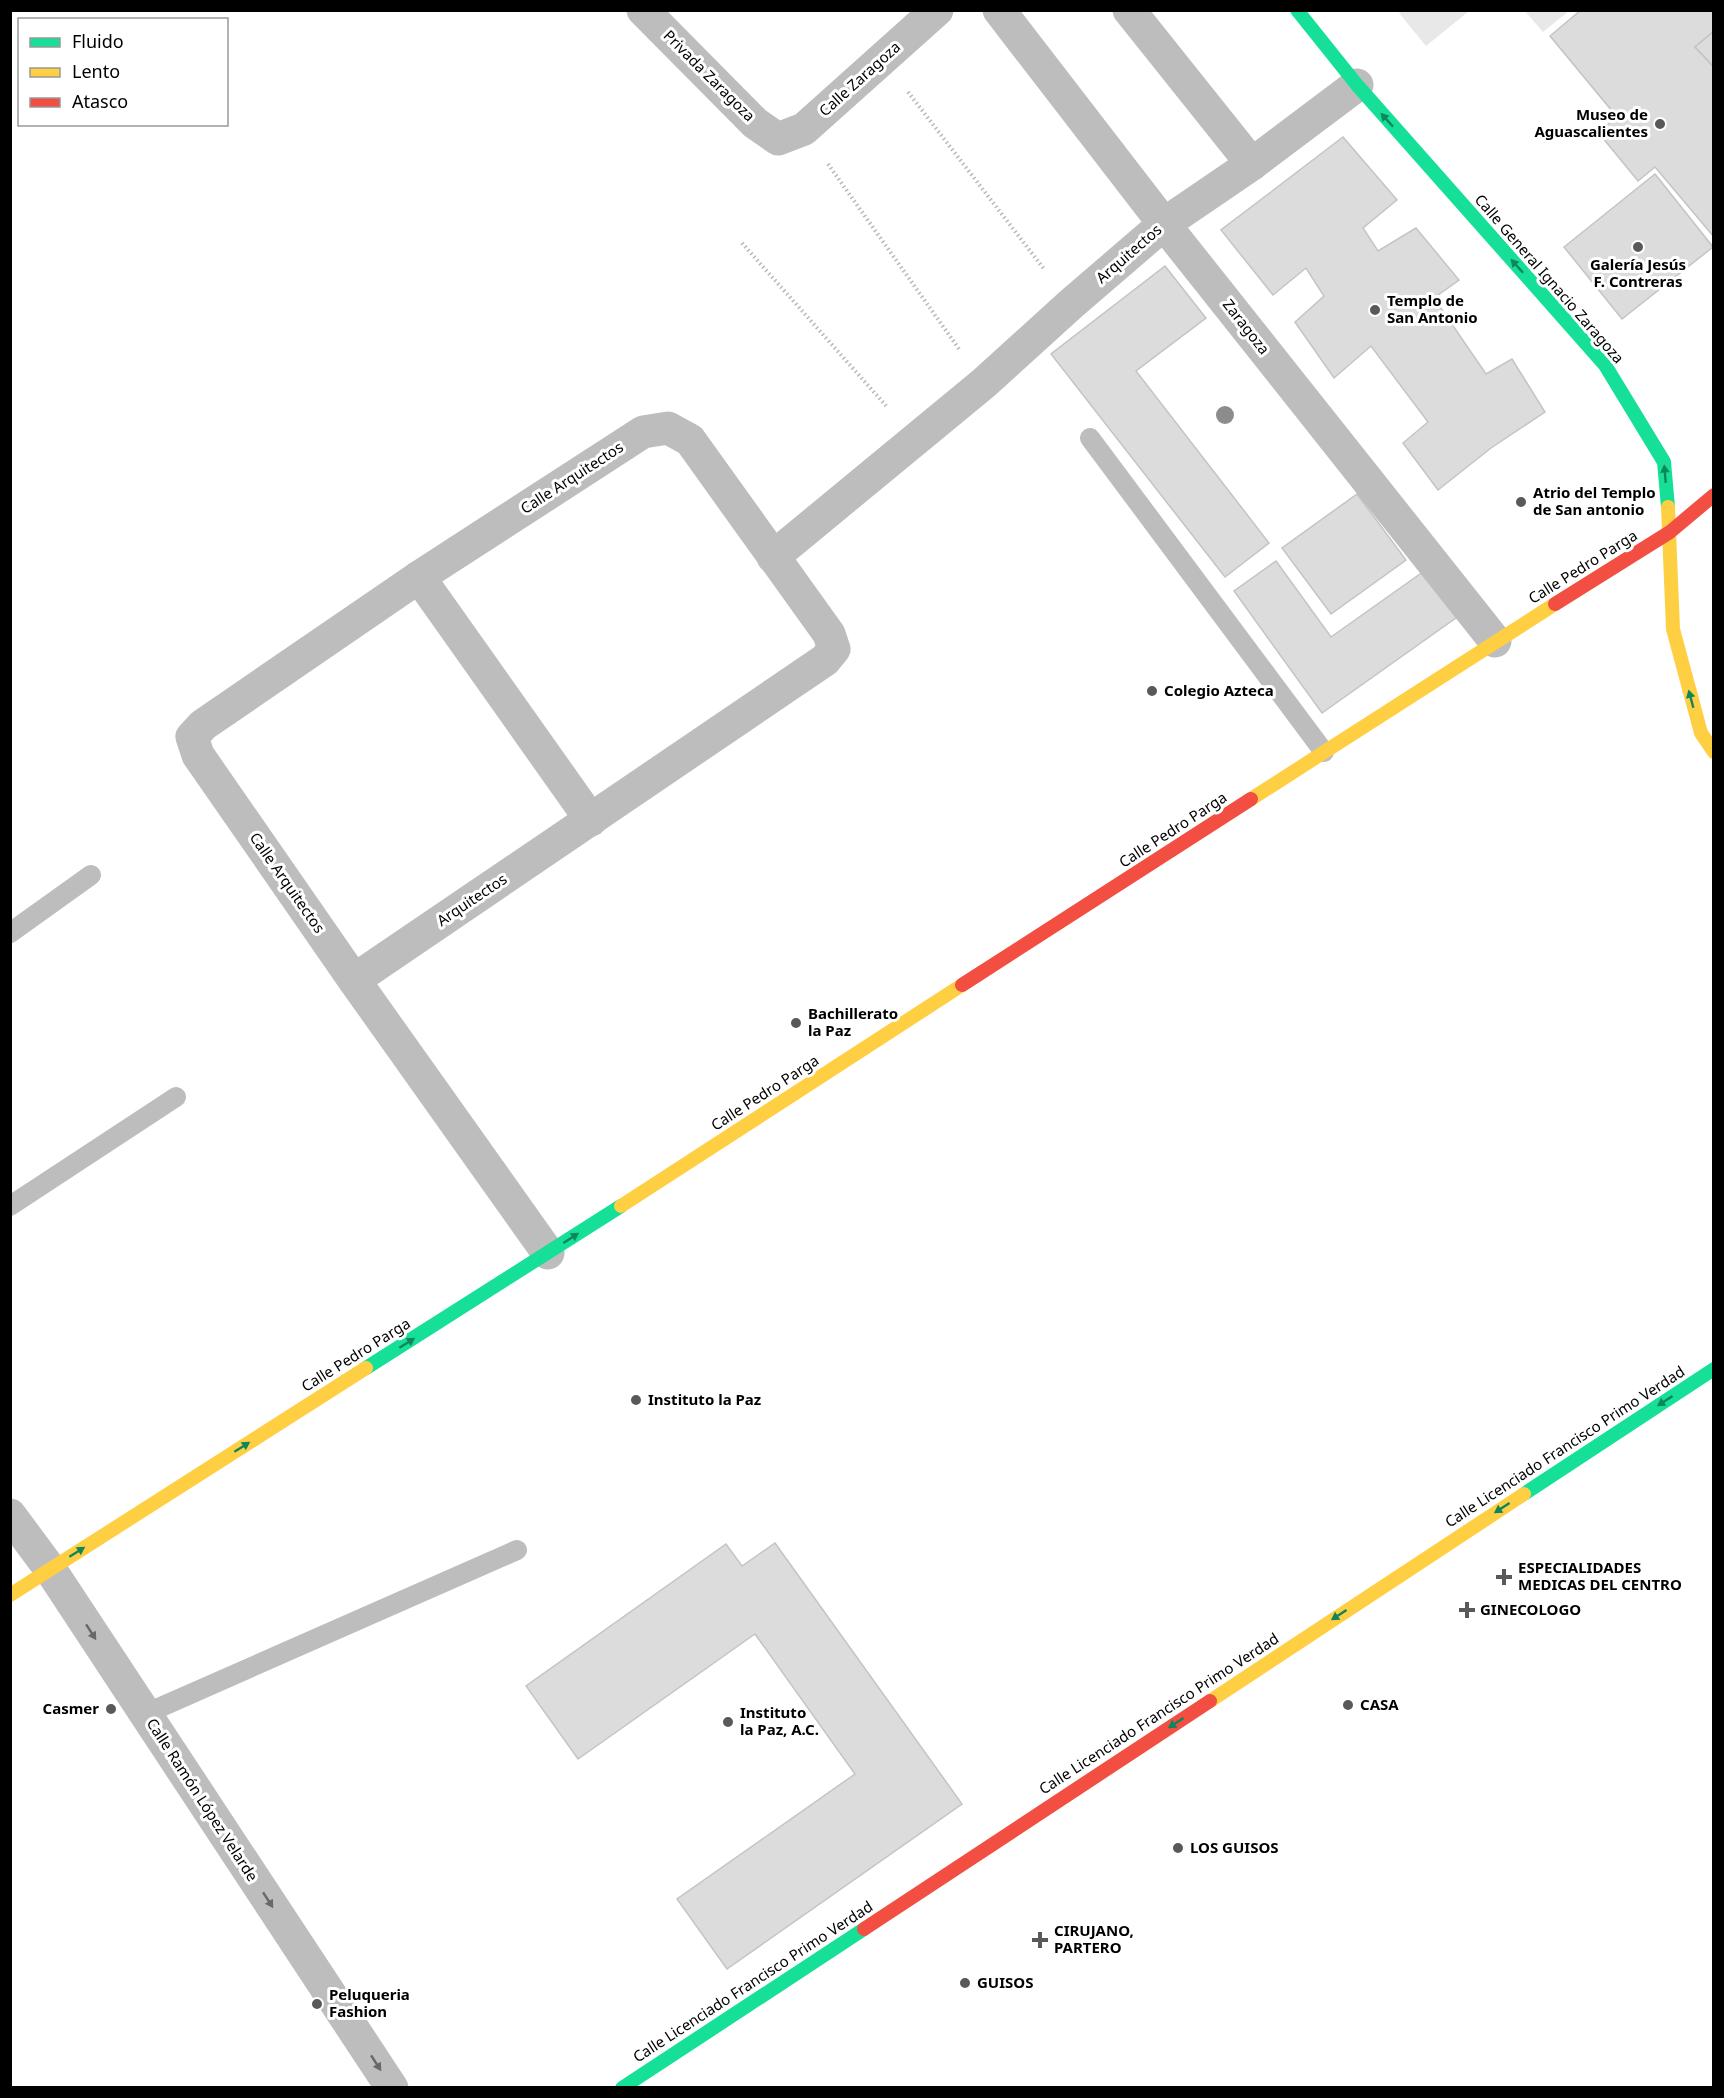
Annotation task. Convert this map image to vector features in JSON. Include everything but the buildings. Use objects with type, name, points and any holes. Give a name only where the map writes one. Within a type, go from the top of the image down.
[{"type":"street","name":"Privada Zaragoza","points":[[643,10],[755,123],[791,134]]},
{"type":"street","name":"Calle Zaragoza","points":[[791,134],[938,10]]},
{"type":"street","name":"Zaragoza","points":[[999,10],[1164,224],[1495,641]]},
{"type":"street","points":[[1130,10],[1252,164]]},
{"type":"street","name":"Calle General Ignacio Zaragoza","points":[[1297,10],[1357,86],[1605,365],[1664,462],[1670,532],[1673,629],[1701,733],[1713,752]]},
{"type":"street","name":"Arquitectos","points":[[354,980],[825,660],[834,649],[830,634],[773,557],[984,383],[1164,224],[1252,164],[1357,86]]},
{"type":"street","name":"Calle Arquitectos","points":[[548,1253],[198,755],[192,738],[203,725],[419,577],[643,432],[668,428],[690,440],[773,557]]},
{"type":"street","name":"Calle Pedro Parga","points":[[10,1595],[548,1253],[1495,641],[1670,532],[1713,495]]},
{"type":"street","points":[[419,577],[591,820]]},
{"type":"street","name":"Calle Licenciado Francisco Primo Verdad","points":[[622,2088],[1713,1369]]},
{"type":"street","name":"Calle Ramón López Velarde","points":[[10,1515],[50,1569],[392,2088]]},
{"type":"lane","points":[[1090,438],[1324,752]]},
{"type":"lane","points":[[10,933],[92,874]]},
{"type":"lane","points":[[10,1206],[176,1097]]},
{"type":"lane","points":[[145,1714],[517,1550]]},
{"type":"path","points":[[882,58],[1071,304]]},
{"type":"path","points":[[791,134],[984,383]]},
{"type":"path","points":[[742,243],[916,440]]},
{"type":"shaded area","points":[[1402,11],[1469,11],[1426,46],[1399,13]]},
{"type":"shaded area","points":[[1525,11],[1569,11],[1543,32]]},
{"type":"traffic: fast","points":[[1297,10],[1357,85],[1605,365],[1664,462],[1668,507]]},
{"type":"traffic: fast","points":[[366,1368],[621,1206]]},
{"type":"traffic: fast","points":[[1524,1494],[1714,1369]]},
{"type":"traffic: fast","points":[[622,2088],[864,1929]]},
{"type":"traffic: slow","points":[[1668,507],[1673,629],[1701,733],[1714,752]]},
{"type":"traffic: slow","points":[[1251,799],[1555,604]]},
{"type":"traffic: slow","points":[[621,1206],[962,985]]},
{"type":"traffic: slow","points":[[10,1595],[366,1368]]},
{"type":"traffic: slow","points":[[1210,1701],[1524,1494]]},
{"type":"traffic: jam","points":[[1555,604],[1670,532],[1714,495]]},
{"type":"traffic: jam","points":[[962,985],[1251,799]]},
{"type":"traffic: jam","points":[[864,1929],[1210,1701]]},
{"type":"place","name":"Museo de Aguascalientes","points":[[1660,124]]},
{"type":"place","name":"Galería Jesús F. Contreras","points":[[1638,247]]},
{"type":"place","name":"Templo de San Antonio","points":[[1375,310]]},
{"type":"place","name":"Atrio del Templo de San antonio","points":[[1521,502]]},
{"type":"place","name":"Colegio Azteca","points":[[1152,691]]},
{"type":"place","name":"Bachillerato la Paz","points":[[796,1023]]},
{"type":"place","name":"Instituto la Paz","points":[[636,1400]]},
{"type":"place","name":"ESPECIALIDADES MEDICAS DEL CENTRO","points":[[1504,1577]]},
{"type":"place","name":"GINECOLOGO","points":[[1467,1610]]},
{"type":"place","name":"CASA","points":[[1348,1705]]},
{"type":"place","name":"Casmer","points":[[111,1709]]},
{"type":"place","name":"Instituto la Paz, A.C.","points":[[728,1722]]},
{"type":"place","name":"LOS GUISOS","points":[[1178,1848]]},
{"type":"place","name":"CIRUJANO, PARTERO","points":[[1040,1940]]},
{"type":"place","name":"GUISOS","points":[[965,1983]]},
{"type":"place","name":"Peluqueria Fashion","points":[[317,2004]]}]
